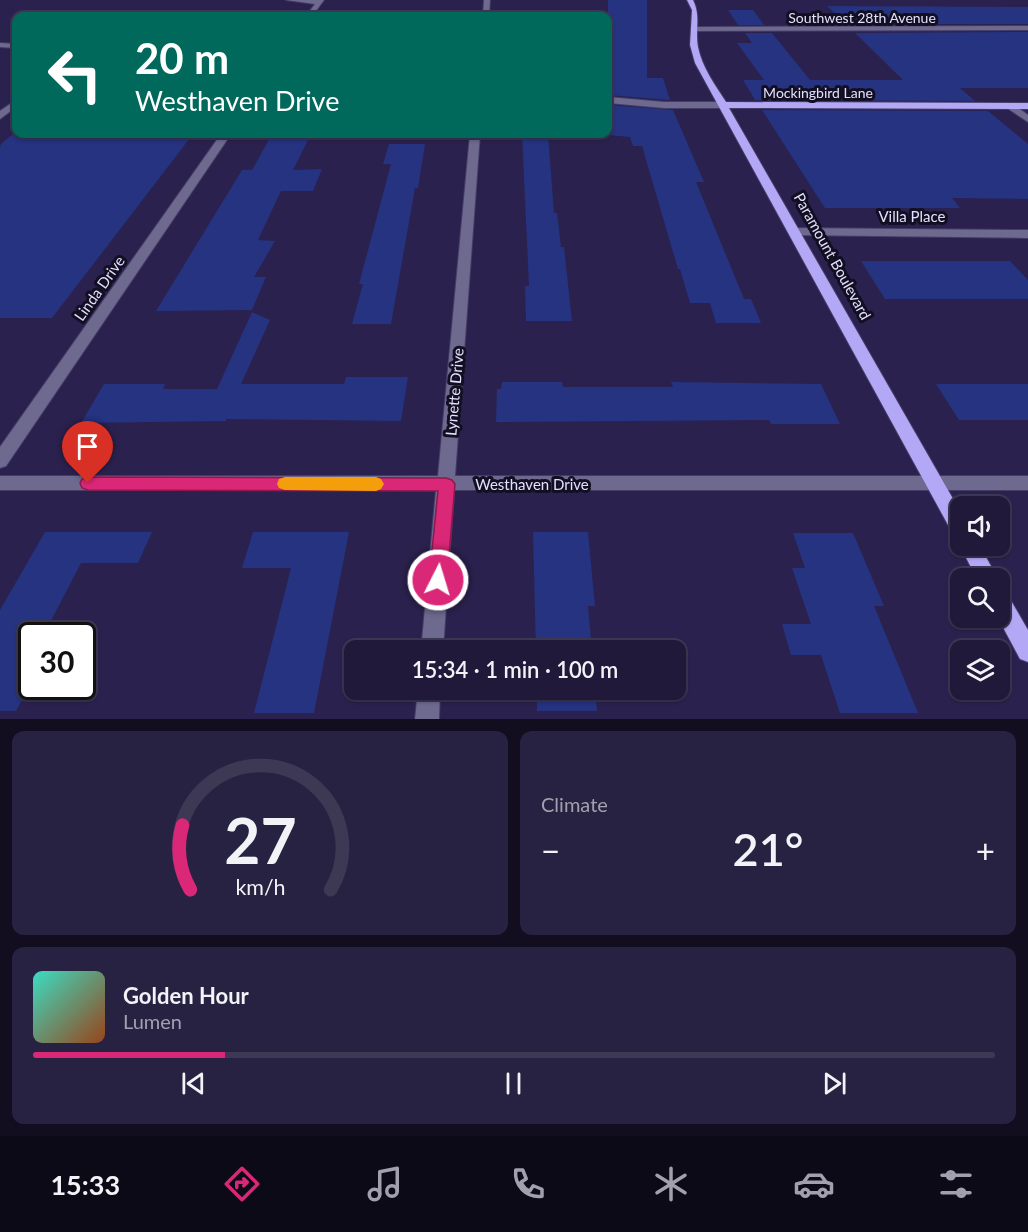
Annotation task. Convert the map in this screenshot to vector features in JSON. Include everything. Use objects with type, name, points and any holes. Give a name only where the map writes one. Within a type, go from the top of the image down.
[{"type":"main road","name":"Paramount Boulevard","points":[[690,0],[695,10],[694,45],[699,63],[796,232],[950,510]]},
{"type":"main road","name":"Mockingbird Lane","points":[[724,105],[1028,105]]},
{"type":"main road","points":[[1010,619],[1028,651]]},
{"type":"street","points":[[289,0],[320,1]]},
{"type":"street","name":"Southwest 28th Avenue","points":[[695,29],[1028,28]]},
{"type":"street","name":"Mockingbird Lane","points":[[612,100],[664,105],[724,105]]},
{"type":"street","points":[[0,116],[12,106]]},
{"type":"street","points":[[1010,106],[1028,119]]},
{"type":"street","name":"Linda Drive","points":[[0,461],[223,138]]},
{"type":"street","name":"Lynette Drive","points":[[433,640],[475,138]]},
{"type":"street","name":"Villa Place","points":[[796,232],[1028,234]]},
{"type":"street","name":"Westhaven Drive","points":[[0,483],[1028,483]]},
{"type":"street","points":[[427,719],[428,700]]},
{"type":"building","points":[[608,0],[647,0],[647,78],[663,78],[670,100],[612,95],[612,12],[608,12]]},
{"type":"building","points":[[827,6],[1028,7],[1028,24],[846,24]]},
{"type":"building","points":[[728,10],[753,10],[764,25],[738,25]]},
{"type":"building","points":[[1028,32],[1028,88],[960,88],[975,101],[755,100],[743,80],[764,80],[737,43],[752,43],[745,33],[772,33],[810,80],[903,80],[855,33]]},
{"type":"building","points":[[612,105],[673,110],[704,182],[696,182],[744,299],[751,299],[761,323],[716,323],[710,303],[690,303],[642,146],[633,146],[630,137],[612,135]]},
{"type":"building","points":[[762,110],[988,111],[1028,144],[1028,199],[952,198],[960,208],[825,208]]},
{"type":"building","points":[[12,135],[12,138],[190,138],[52,318],[0,318],[1,144]]},
{"type":"building","points":[[270,138],[309,138],[293,170],[322,169],[313,191],[281,191],[258,240],[275,241],[254,277],[266,277],[252,310],[156,311],[242,170],[252,170]]},
{"type":"building","points":[[522,138],[548,138],[554,213],[557,213],[561,247],[564,247],[572,321],[526,321],[525,286],[529,286]]},
{"type":"building","points":[[389,144],[425,144],[391,324],[352,324],[363,284],[359,284],[391,164],[383,164]]},
{"type":"building","points":[[861,261],[1010,261],[1028,280],[1028,299],[885,299]]},
{"type":"building","points":[[252,312],[270,320],[241,384],[344,384],[346,377],[408,377],[401,421],[226,419],[226,421],[81,423],[104,384],[165,384],[163,389],[217,389]]},
{"type":"building","points":[[502,382],[562,382],[563,387],[673,387],[671,382],[821,384],[840,424],[771,424],[769,420],[496,422],[497,389],[501,389]]},
{"type":"building","points":[[936,384],[1028,384],[1028,420],[959,420]]},
{"type":"building","points":[[45,532],[152,532],[138,563],[81,563],[50,622],[18,622],[18,700],[22,700],[16,711],[0,711],[0,610]]},
{"type":"building","points":[[253,532],[349,532],[314,713],[254,713],[291,568],[242,568]]},
{"type":"building","points":[[533,532],[588,532],[595,606],[588,606],[591,640],[536,640]]},
{"type":"building","points":[[793,533],[853,533],[884,606],[874,606],[918,713],[840,713],[821,655],[791,655],[782,624],[811,624],[792,568],[805,568]]},
{"type":"building","points":[[537,700],[596,700],[597,711],[537,711]]},
{"type":"slow traffic","points":[[285,484],[376,484]]},
{"type":"route","points":[[88,483],[446,484],[438,580]]}]
